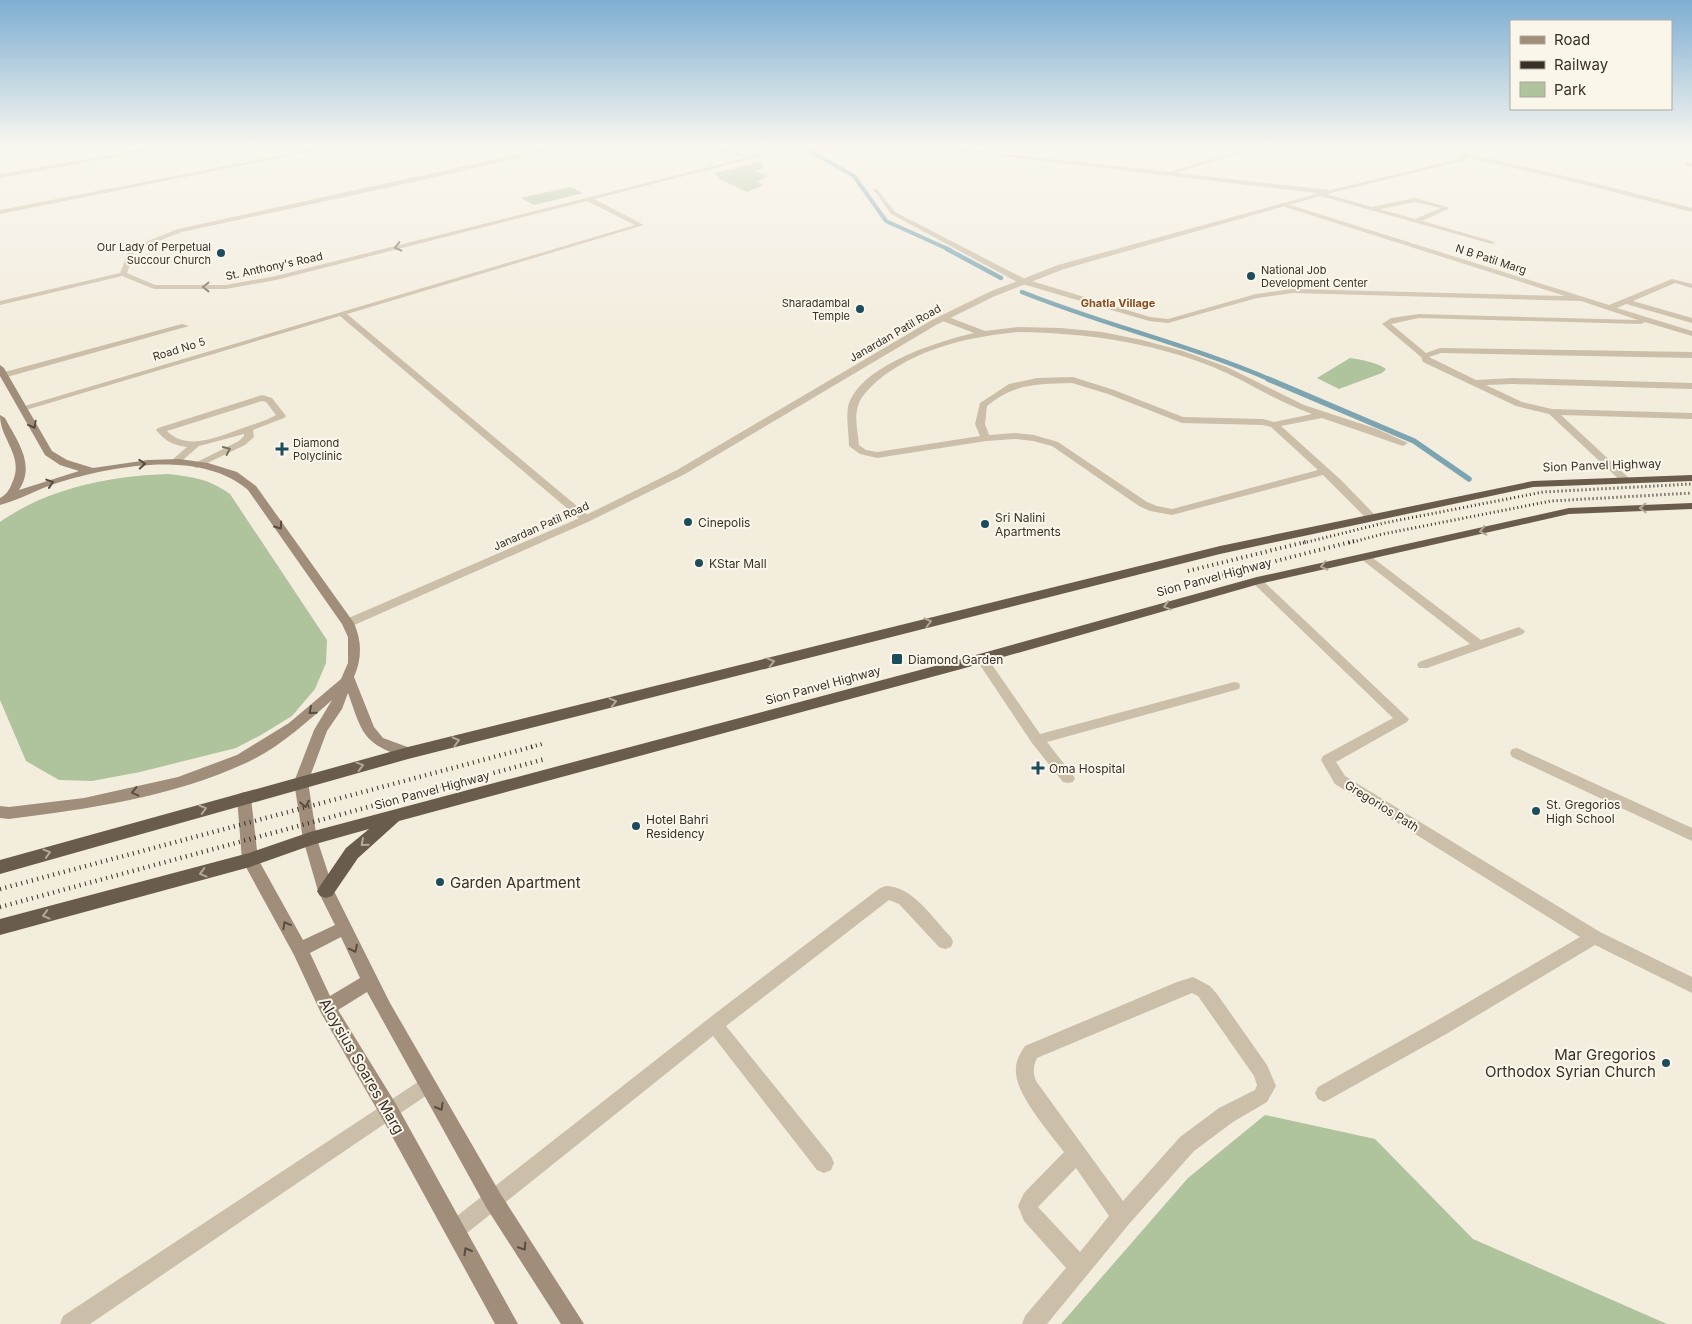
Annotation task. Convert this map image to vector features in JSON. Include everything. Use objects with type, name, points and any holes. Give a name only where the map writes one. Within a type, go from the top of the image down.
[{"type":"highway","name":"Sion Panvel Highway","points":[[0,867],[408,753],[1220,550],[1533,484],[1692,478]]},
{"type":"highway","name":"Sion Panvel Highway","points":[[0,927],[250,860],[310,839],[982,658],[1257,581],[1569,511],[1692,506]]},
{"type":"highway","points":[[326,891],[352,853],[387,823],[404,814]]},
{"type":"main road","points":[[2,371],[48,452],[56,460],[94,471]]},
{"type":"main road","points":[[0,418],[22,461],[23,472],[18,486],[4,500]]},
{"type":"main road","points":[[4,500],[50,482],[94,471],[136,464],[174,462],[208,466],[234,475],[252,488],[348,623],[354,637],[354,663],[335,709],[321,730],[301,782],[310,839],[326,891],[370,981],[427,1085],[493,1200],[573,1324]]},
{"type":"main road","points":[[349,679],[368,729],[378,741],[408,753]]},
{"type":"main road","points":[[0,812],[8,813],[84,804],[180,782],[242,760],[294,726],[349,679]]},
{"type":"main road","name":"Aloysius Soares Marg","points":[[244,798],[250,860],[300,950],[327,1007],[389,1111],[507,1324]]},
{"type":"main road","points":[[300,950],[344,928]]},
{"type":"main road","points":[[327,1007],[370,981]]},
{"type":"street","points":[[0,212],[21,208]]},
{"type":"street","points":[[0,302],[123,274],[132,249],[180,230],[283,208]]},
{"type":"street","name":"St. Anthony's Road","points":[[123,274],[154,287],[226,287],[276,278],[553,208]]},
{"type":"street","name":"Road No 5","points":[[23,408],[641,225],[606,208]]},
{"type":"street","points":[[889,208],[893,213],[1022,281],[1149,319],[1168,321],[1256,296],[1293,291],[1581,299]]},
{"type":"street","name":"Janardan Patil Road","points":[[348,623],[586,519],[682,472],[943,318],[1022,281],[1061,267],[1274,208]]},
{"type":"street","name":"N B Patil Marg","points":[[1293,208],[1692,334]]},
{"type":"street","points":[[1368,208],[1492,242]]},
{"type":"street","points":[[1372,209],[1378,208]]},
{"type":"street","points":[[1415,221],[1446,208]]},
{"type":"street","points":[[1609,308],[1675,281],[1692,286]]},
{"type":"street","points":[[1626,301],[1692,321]]},
{"type":"street","points":[[341,313],[586,519]]},
{"type":"street","points":[[1656,323],[1419,316],[1394,320],[1386,324],[1425,356],[1426,360],[1519,404],[1552,412],[1692,416]]},
{"type":"street","points":[[943,318],[984,333]]},
{"type":"street","points":[[2,371],[186,326]]},
{"type":"street","points":[[1325,471],[1172,512],[1154,510],[1142,504],[1055,444],[1034,438],[1015,436],[986,438],[878,455],[863,452],[854,446],[853,405],[866,387],[889,368],[925,348],[961,337],[984,333],[1047,330],[1125,337],[1174,350],[1217,365],[1284,401],[1368,428],[1403,443]]},
{"type":"street","points":[[1425,356],[1440,350],[1692,354]]},
{"type":"street","points":[[986,438],[980,424],[983,405],[994,396],[1012,386],[1037,381],[1073,380],[1111,392],[1182,420],[1263,422],[1274,425],[1325,471],[1371,518]]},
{"type":"street","points":[[1475,383],[1512,381],[1692,386]]},
{"type":"street","points":[[262,398],[269,400],[281,414],[278,418],[248,429],[213,441],[196,444],[173,441],[161,430],[262,398]]},
{"type":"street","points":[[1552,412],[1626,480]]},
{"type":"street","points":[[1274,425],[1324,414]]},
{"type":"street","points":[[196,465],[242,443],[249,437],[248,429]]},
{"type":"street","points":[[174,462],[196,444]]},
{"type":"street","points":[[1365,557],[1479,644]]},
{"type":"street","name":"Gregorios Path","points":[[1257,581],[1402,719],[1328,760],[1340,780],[1594,937],[1692,985]]},
{"type":"street","points":[[1423,665],[1519,631]]},
{"type":"street","points":[[982,658],[1037,740],[1068,778]]},
{"type":"street","points":[[1037,740],[1234,686]]},
{"type":"street","points":[[1517,753],[1692,835]]},
{"type":"street","points":[[455,1230],[715,1026],[806,951],[886,893],[894,892],[905,899],[945,942]]},
{"type":"street","points":[[1324,1093],[1442,1027],[1594,937]]},
{"type":"street","points":[[1033,1324],[1122,1217],[1187,1144],[1226,1115],[1261,1096],[1266,1086],[1261,1071],[1204,991],[1193,985],[1031,1052],[1023,1070],[1029,1087],[1122,1217]]},
{"type":"street","points":[[715,1026],[824,1163]]},
{"type":"street","points":[[71,1324],[427,1085]]},
{"type":"street","points":[[1076,1154],[1031,1200],[1028,1206],[1031,1214],[1080,1267]]},
{"type":"green space","points":[[1350,358],[1373,363],[1386,369],[1382,373],[1339,389],[1317,378]]},
{"type":"green space","points":[[168,474],[200,480],[215,485],[230,494],[327,640],[326,663],[315,689],[292,716],[236,748],[140,772],[92,781],[59,780],[26,761],[0,700],[0,522],[38,500],[59,492],[102,481]]},
{"type":"green space","points":[[1265,1115],[1375,1139],[1473,1239],[1667,1324],[1061,1324],[1188,1178]]},
{"type":"waterway","points":[[877,208],[886,221],[950,250]]},
{"type":"waterway","points":[[947,249],[1001,278]]},
{"type":"waterway","points":[[1022,292],[1084,315],[1209,356],[1271,380]]},
{"type":"waterway","points":[[1268,379],[1414,441],[1469,479]]},
{"type":"railway","points":[[1303,543],[1384,523],[1543,492],[1692,484]]},
{"type":"railway","points":[[1349,543],[1383,534],[1551,501],[1692,493]]},
{"type":"railway","points":[[1188,571],[1309,541]]},
{"type":"railway","points":[[1198,581],[1354,541]]},
{"type":"railway","points":[[531,747],[542,744]]},
{"type":"railway","points":[[0,889],[535,746]]},
{"type":"railway","points":[[0,907],[545,759]]},
{"type":"place","name":"Our Lady of Perpetual Succour Church","points":[[221,253]]},
{"type":"place","name":"National Job Development Center","points":[[1251,276]]},
{"type":"place","name":"Sharadambal Temple","points":[[860,309]]},
{"type":"place","name":"Diamond Polyclinic","points":[[282,449]]},
{"type":"place","name":"Cinepolis","points":[[688,522]]},
{"type":"place","name":"Sri Nalini Apartments","points":[[985,524]]},
{"type":"place","name":"KStar Mall","points":[[699,563]]},
{"type":"place","name":"Diamond Garden","points":[[897,659]]},
{"type":"place","name":"Oma Hospital","points":[[1038,768]]},
{"type":"place","name":"St. Gregorios High School","points":[[1536,811]]},
{"type":"place","name":"Hotel Bahri Residency","points":[[636,826]]},
{"type":"place","name":"Garden Apartment","points":[[440,882]]},
{"type":"place","name":"Mar Gregorios Orthodox Syrian Church","points":[[1666,1063]]},
{"type":"district","name":"Ghatla Village","points":[[1118,303]]}]
